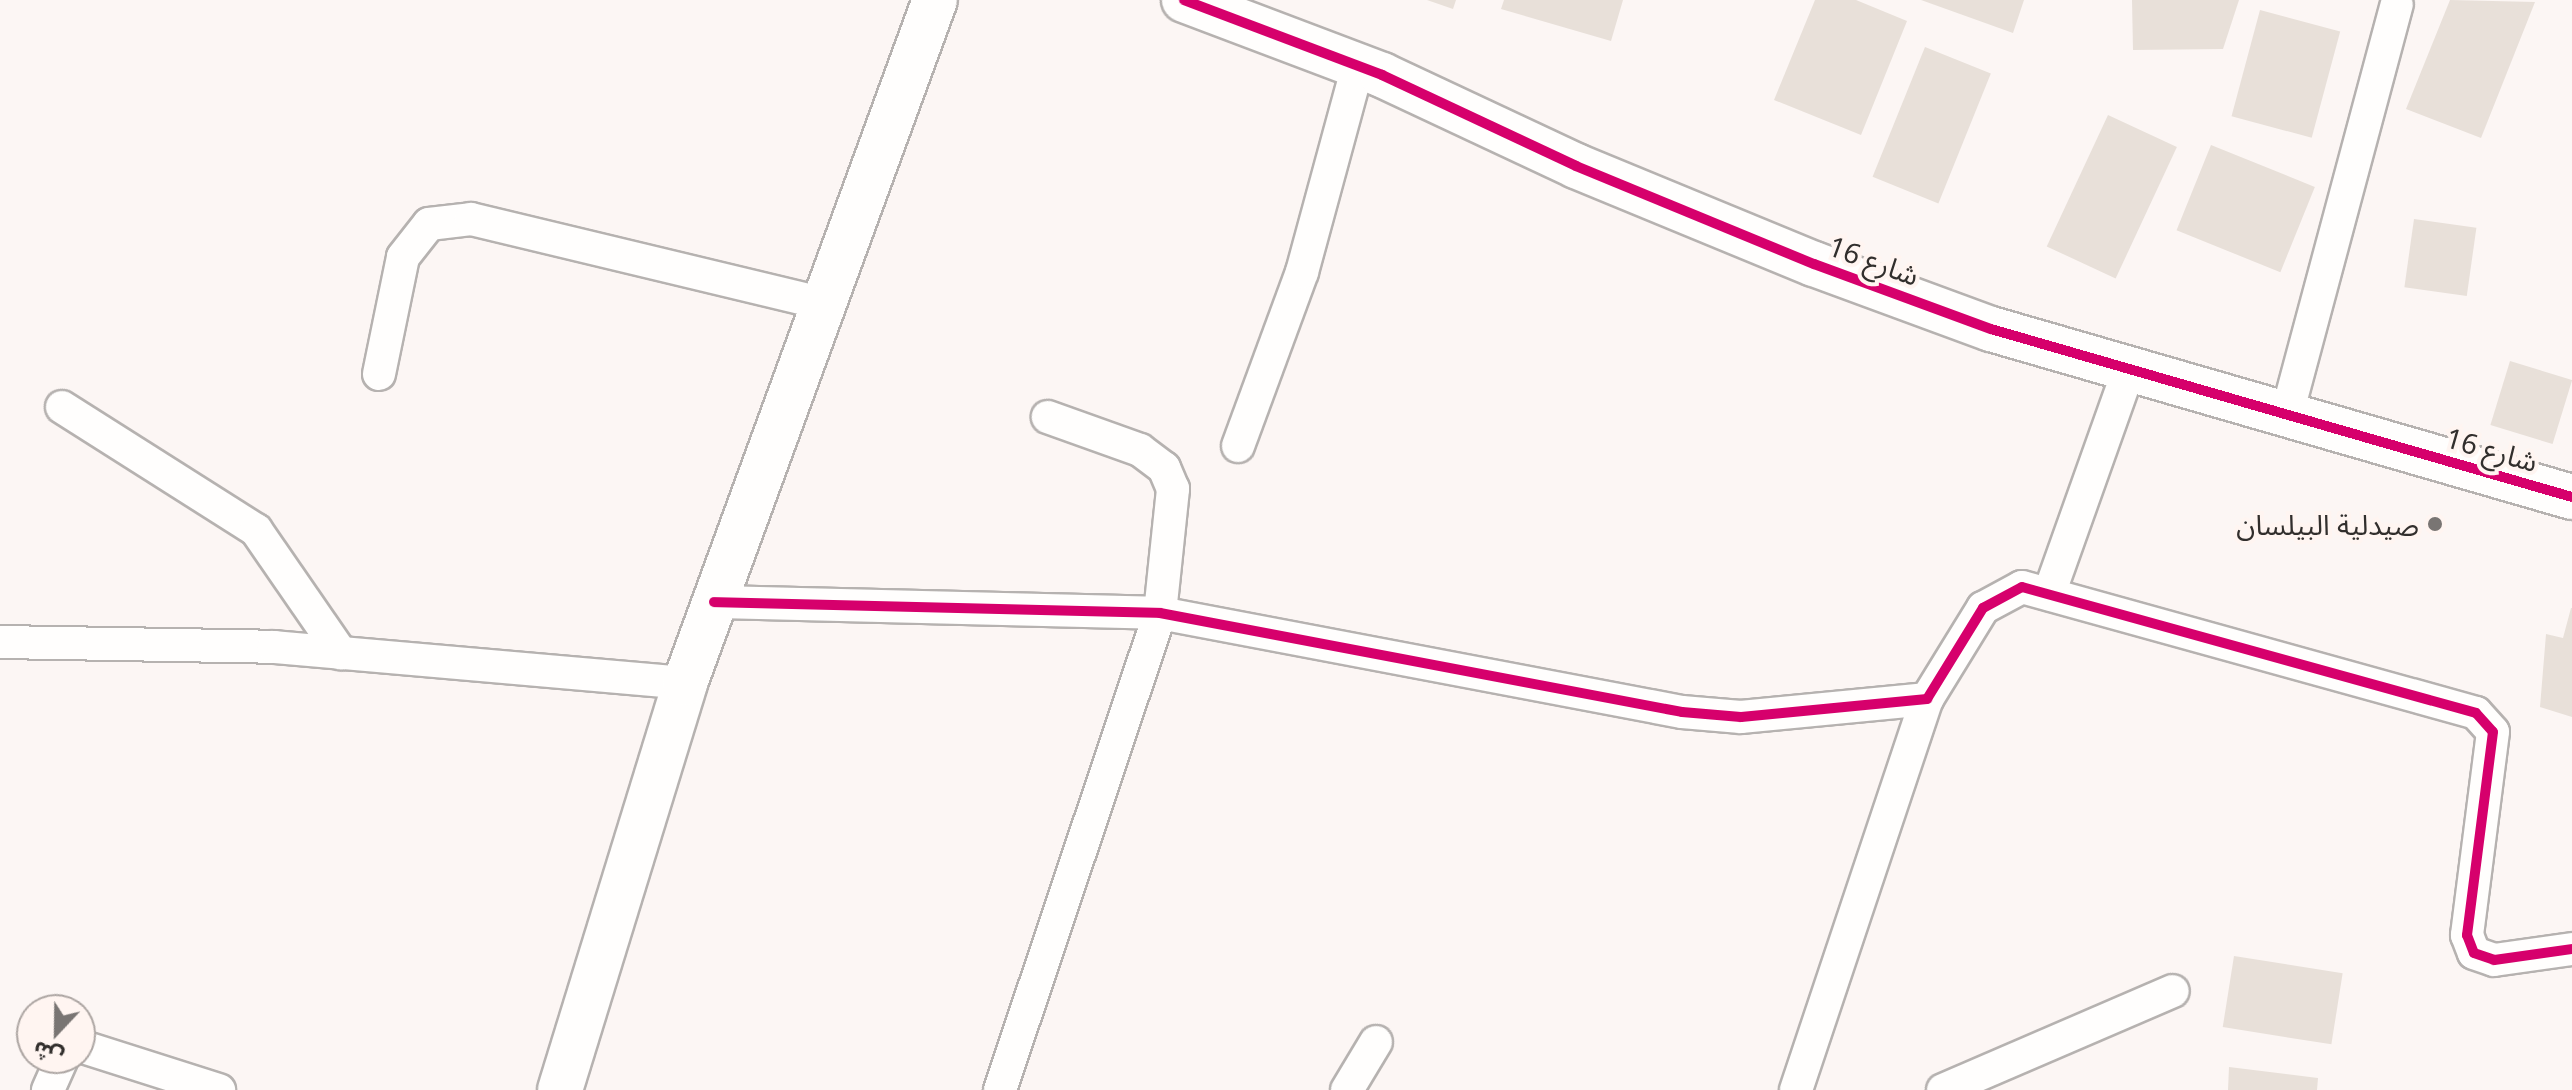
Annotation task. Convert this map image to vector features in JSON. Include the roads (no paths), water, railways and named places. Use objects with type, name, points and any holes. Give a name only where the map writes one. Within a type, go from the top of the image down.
[{"type":"street","points":[[560,1090],[685,683],[821,303],[935,0]]},
{"type":"street","name":"شارع 16","points":[[1184,0],[1358,66],[1814,264],[1991,329],[2130,366],[2572,497]]},
{"type":"street","points":[[2287,414],[2394,1]]},
{"type":"street","points":[[1238,446],[1302,272],[1358,66]]},
{"type":"street","points":[[379,374],[403,257],[429,224],[471,219],[821,303]]},
{"type":"street","points":[[2049,594],[2130,366]]},
{"type":"street","points":[[62,407],[256,530],[341,653]]},
{"type":"street","points":[[1000,1090],[1160,613],[1173,489],[1164,468],[1140,450],[1048,417]]},
{"type":"street","points":[[1796,1090],[1927,699],[2000,593],[2022,587],[2476,713],[2493,732],[2467,935],[2474,953],[2494,960],[2572,949]]},
{"type":"street","points":[[714,602],[1160,613],[1682,712],[1741,717],[1927,699]]},
{"type":"street","points":[[0,642],[341,653],[685,683]]},
{"type":"street","points":[[1943,1090],[2173,991]]},
{"type":"street","points":[[1347,1090],[1376,1042]]},
{"type":"street","points":[[96,1051],[219,1090]]},
{"type":"place","name":"صيدلية البيلسان","points":[[2435,524]]}]
